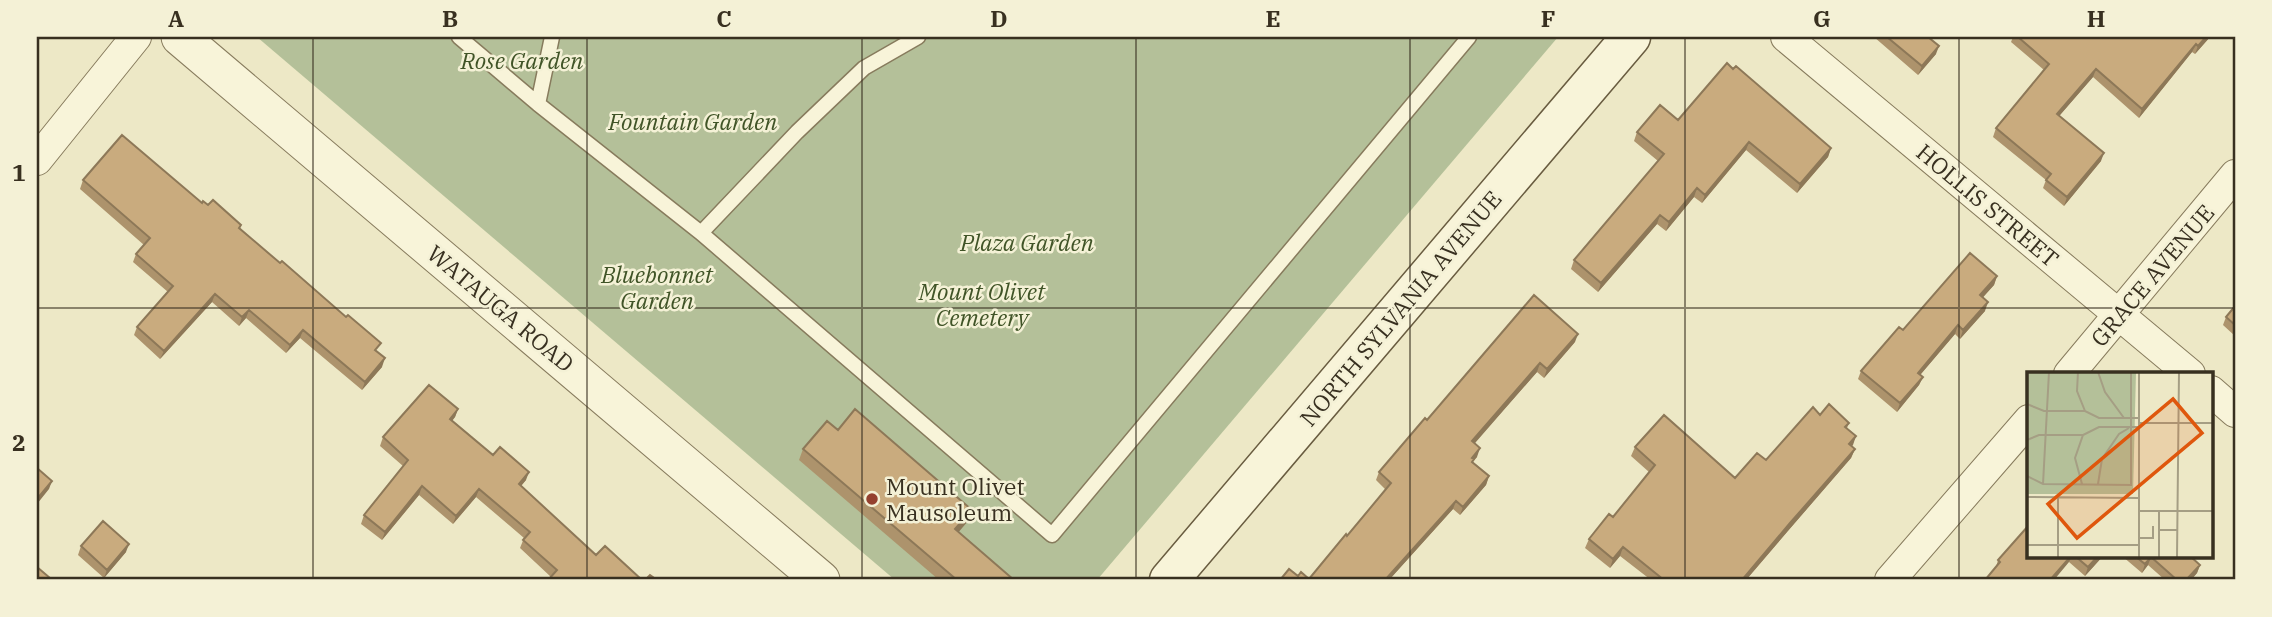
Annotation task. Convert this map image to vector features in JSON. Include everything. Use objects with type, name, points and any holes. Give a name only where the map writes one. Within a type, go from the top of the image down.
[{"type":"main road","name":"NORTH SYLVANIA AVENUE","points":[[1169,580],[1631,37]]},
{"type":"street","points":[[37,160],[136,37]]},
{"type":"street","name":"WATAUGA ROAD","points":[[180,37],[821,580]]},
{"type":"street","name":"HOLLIS STREET","points":[[1786,37],[2188,372]]},
{"type":"street","name":"GRACE AVENUE","points":[[2071,372],[2235,175]]},
{"type":"street","points":[[2212,392],[2235,412]]},
{"type":"street","points":[[1890,580],[2027,422]]},
{"type":"lane","points":[[459,37],[538,104],[701,233],[1052,535],[1469,37]]},
{"type":"lane","points":[[538,104],[552,37]]},
{"type":"lane","points":[[701,233],[797,132],[864,68],[918,37]]},
{"type":"green space","name":"Mount Olivet Cemetery","points":[[257,37],[1558,37],[1097,580],[895,580]]},
{"type":"building","points":[[1887,37],[1928,37],[1939,46],[1922,66]]},
{"type":"building","points":[[2018,37],[2206,37],[2198,46],[2196,44],[2142,109],[2096,69],[2057,114],[2104,153],[2067,197],[2046,180],[2051,174],[1996,128],[2049,64]]},
{"type":"building","points":[[1727,63],[1733,69],[1736,66],[1831,148],[1800,184],[1749,142],[1705,195],[1697,188],[1669,222],[1660,215],[1601,283],[1574,260],[1664,154],[1637,132],[1660,105],[1678,120]]},
{"type":"building","points":[[122,135],[202,203],[203,201],[208,205],[213,200],[241,225],[239,228],[280,263],[282,261],[346,317],[348,315],[381,343],[375,350],[385,358],[365,382],[303,330],[290,345],[249,310],[242,317],[215,294],[164,351],[137,327],[173,286],[136,254],[150,238],[83,180]]},
{"type":"building","points":[[1970,253],[1997,276],[1980,295],[1988,302],[1963,330],[1958,325],[1918,373],[1923,377],[1900,403],[1861,371],[1899,327],[1903,330]]},
{"type":"building","points":[[1534,295],[1578,334],[1547,369],[1540,363],[1472,441],[1480,448],[1472,462],[1489,476],[1463,507],[1456,501],[1385,580],[1280,580],[1289,569],[1298,576],[1301,572],[1309,579],[1391,483],[1379,472]]},
{"type":"building","points":[[2235,306],[2235,325],[2226,317]]},
{"type":"building","points":[[429,385],[458,409],[450,419],[493,455],[500,447],[529,472],[519,484],[596,555],[605,546],[642,580],[548,580],[557,570],[523,540],[530,532],[479,489],[456,516],[422,486],[385,532],[364,515],[408,460],[383,437]]},
{"type":"building","points":[[1829,404],[1849,423],[1845,427],[1856,436],[1849,444],[1855,449],[1742,580],[1664,580],[1623,547],[1613,559],[1589,539],[1609,514],[1613,517],[1655,465],[1635,447],[1664,415],[1735,478],[1757,453],[1766,460],[1813,407],[1820,415]]},
{"type":"building","name":"Mount Olivet Mausoleum","points":[[855,409],[972,510],[955,529],[1014,580],[957,580],[803,449],[827,421],[838,430]]},
{"type":"building","points":[[37,468],[52,481],[37,499]]},
{"type":"building","points":[[103,521],[129,544],[107,570],[81,546]]},
{"type":"building","points":[[2027,527],[2027,558],[2069,558],[2050,580],[1985,580],[2000,562],[1998,560]]},
{"type":"building","points":[[2077,558],[2096,558],[2088,567]]},
{"type":"building","points":[[2138,558],[2150,558],[2145,564]]},
{"type":"building","points":[[2152,558],[2192,558],[2200,565],[2186,580],[2177,580]]},
{"type":"building","points":[[37,567],[50,578],[48,580],[37,580]]},
{"type":"place","name":"Mount Olivet Mausoleum","points":[[872,499]]},
{"type":"park label","name":"Rose Garden","points":[[522,60]]},
{"type":"park label","name":"Fountain Garden","points":[[693,121]]},
{"type":"park label","name":"Plaza Garden","points":[[1027,242]]},
{"type":"park label","name":"Bluebonnet Garden","points":[[657,287]]}]
